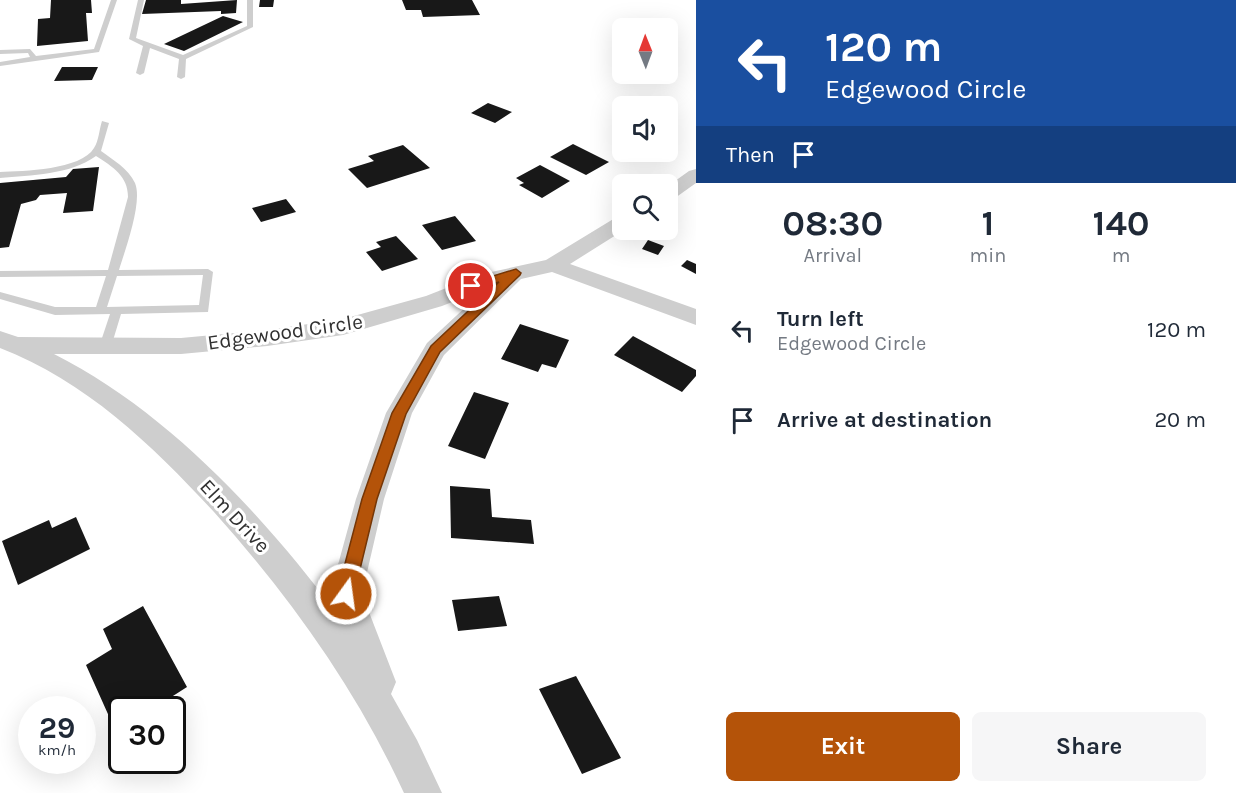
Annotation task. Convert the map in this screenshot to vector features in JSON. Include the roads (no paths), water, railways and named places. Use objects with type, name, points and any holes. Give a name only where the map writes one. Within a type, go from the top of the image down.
[{"type":"street","points":[[678,187],[696,175]]},
{"type":"street","name":"Edgewood Circle","points":[[8,342],[105,347],[181,346],[267,338],[343,327],[434,301],[490,279],[553,265],[612,228]]},
{"type":"street","points":[[553,265],[696,317]]},
{"type":"street","name":"Elm Drive","points":[[423,793],[401,742],[346,594],[370,499],[399,413],[435,349],[516,273]]},
{"type":"street","name":"Elm Drive","points":[[8,342],[105,394],[179,456],[280,564],[355,665],[401,742]]},
{"type":"lane","points":[[0,64],[97,51],[114,0]]},
{"type":"lane","points":[[141,0],[132,39],[183,58],[250,27],[250,0]]},
{"type":"lane","points":[[140,73],[147,45]]},
{"type":"lane","points":[[0,51],[30,51],[34,58]]},
{"type":"lane","points":[[181,77],[183,58]]},
{"type":"lane","points":[[0,175],[51,171],[87,159],[96,152],[105,123]]},
{"type":"lane","points":[[96,152],[128,177],[133,190],[100,311]]},
{"type":"lane","points":[[0,274],[208,272],[204,309],[55,311],[0,295]]},
{"type":"lane","points":[[105,347],[117,310]]}]
